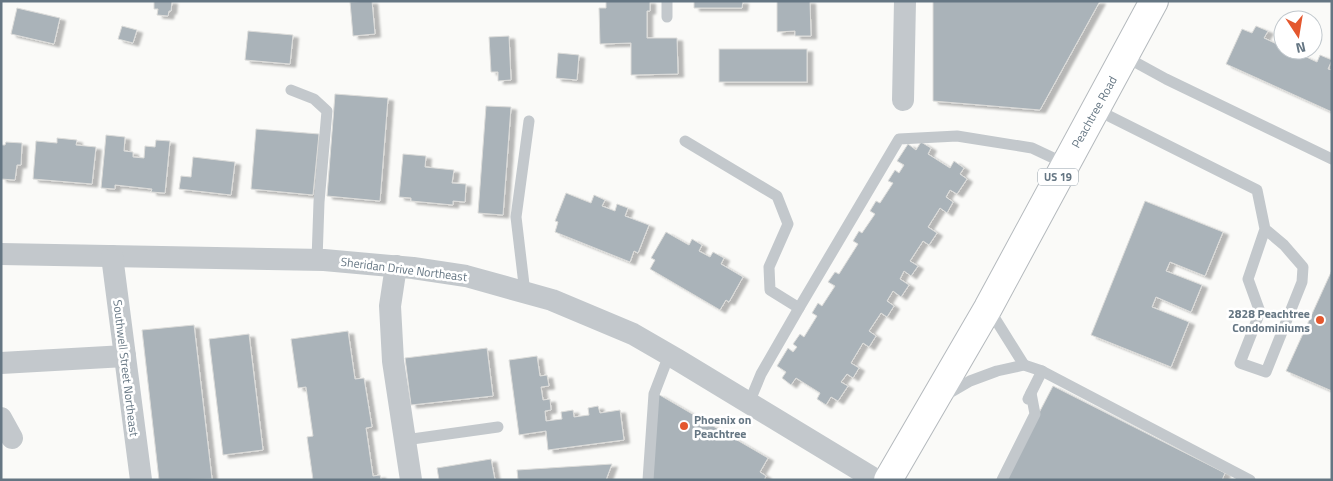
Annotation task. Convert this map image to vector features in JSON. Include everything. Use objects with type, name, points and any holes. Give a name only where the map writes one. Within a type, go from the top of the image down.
[{"type":"highway","name":"Peachtree Road","points":[[933,403],[960,353],[988,308],[1154,1]]},
{"type":"highway","name":"US 19","points":[[888,480],[933,403]]},
{"type":"street","points":[[903,100],[904,1]]},
{"type":"street","name":"Sheridan Drive Northeast","points":[[1,254],[317,260],[396,266],[466,276],[552,300],[624,330],[749,402],[876,480]]},
{"type":"street","name":"Southwell Street Northeast","points":[[112,256],[141,480]]},
{"type":"street","points":[[396,266],[390,306],[393,362],[410,480]]},
{"type":"street","points":[[1,363],[125,356]]},
{"type":"street","points":[[1,418],[12,438]]},
{"type":"lane","points":[[667,1],[667,17]]},
{"type":"lane","points":[[1124,56],[1166,79],[1332,159]]},
{"type":"lane","points":[[291,90],[314,99],[327,111],[319,202],[317,260]]},
{"type":"lane","points":[[1095,109],[1257,190],[1264,229],[1248,279],[1260,312],[1240,363],[1266,372],[1302,282],[1302,267],[1284,245],[1264,229]]},
{"type":"lane","points":[[525,292],[516,217],[529,121]]},
{"type":"lane","points":[[749,402],[761,374],[899,139],[957,136],[985,140],[1032,148],[1066,164]]},
{"type":"lane","points":[[685,141],[776,196],[788,224],[769,267],[770,290],[799,308]]},
{"type":"lane","points":[[988,308],[1024,365]]},
{"type":"lane","points":[[648,480],[654,394],[669,355]]},
{"type":"lane","points":[[933,403],[970,380],[1024,365],[1042,371],[1250,480]]},
{"type":"lane","points":[[1002,480],[1035,414],[1028,398],[1042,371]]},
{"type":"lane","points":[[405,440],[498,427]]},
{"type":"building","points":[[154,1],[172,1],[171,11],[169,11],[168,16],[157,15],[158,9],[154,9]]},
{"type":"building","points":[[372,1],[375,34],[353,36],[350,2]]},
{"type":"building","points":[[606,1],[650,1],[650,11],[647,11],[647,38],[677,38],[678,74],[631,75],[631,43],[600,44],[599,8],[606,8]]},
{"type":"building","points":[[694,1],[743,1],[742,8],[694,8]]},
{"type":"building","points":[[777,1],[810,1],[811,36],[795,36],[795,31],[777,32]]},
{"type":"building","points":[[933,1],[1100,1],[1040,110],[933,101]]},
{"type":"building","points":[[17,8],[60,18],[54,44],[11,34]]},
{"type":"building","points":[[122,26],[137,30],[133,43],[118,39]]},
{"type":"building","points":[[1256,26],[1268,31],[1264,38],[1273,42],[1273,60],[1313,60],[1317,62],[1318,60],[1323,60],[1323,56],[1332,60],[1328,69],[1332,70],[1332,112],[1226,64],[1242,29],[1252,33]]},
{"type":"building","points":[[248,31],[293,35],[290,64],[245,60]]},
{"type":"building","points":[[509,36],[511,80],[498,81],[498,72],[491,72],[489,37]]},
{"type":"building","points":[[719,49],[807,49],[807,82],[719,82]]},
{"type":"building","points":[[558,53],[579,55],[577,80],[556,78]]},
{"type":"building","points":[[335,94],[388,98],[380,201],[327,196]]},
{"type":"building","points":[[486,106],[511,107],[503,215],[478,213]]},
{"type":"building","points":[[256,129],[319,134],[313,195],[251,189]]},
{"type":"building","points":[[106,135],[125,137],[124,151],[133,152],[133,157],[144,158],[145,146],[155,147],[156,140],[170,141],[165,193],[151,192],[152,189],[115,185],[115,189],[101,188]]},
{"type":"building","points":[[57,138],[77,140],[76,145],[96,147],[92,184],[33,179],[36,141],[57,143]]},
{"type":"building","points":[[6,142],[22,143],[21,165],[17,165],[15,180],[1,179],[1,145],[5,145]]},
{"type":"building","points":[[921,142],[931,148],[928,154],[950,168],[954,161],[964,168],[960,174],[967,179],[957,194],[950,190],[946,197],[953,202],[947,213],[940,208],[928,227],[937,233],[929,245],[923,241],[910,261],[918,266],[911,276],[904,271],[900,279],[909,285],[901,297],[893,291],[887,301],[894,306],[887,317],[881,313],[869,331],[876,336],[869,347],[863,343],[851,363],[859,368],[853,378],[847,374],[841,382],[848,386],[838,401],[831,397],[826,405],[817,399],[820,393],[796,378],[791,385],[782,378],[786,372],[777,366],[788,348],[793,352],[797,347],[793,344],[800,334],[804,337],[817,316],[812,313],[818,303],[822,306],[835,286],[828,282],[835,272],[839,274],[858,244],[853,241],[859,231],[862,233],[875,214],[870,211],[876,201],[880,203],[893,183],[888,181],[895,170],[899,173],[904,165],[897,161],[908,144],[916,150]]},
{"type":"building","points":[[403,154],[426,156],[425,167],[454,170],[452,183],[466,184],[465,202],[453,201],[453,205],[411,201],[411,198],[399,197]]},
{"type":"building","points":[[193,157],[235,162],[231,195],[179,189],[181,176],[191,177]]},
{"type":"building","points":[[566,193],[591,203],[594,195],[605,200],[602,206],[615,211],[617,204],[628,208],[625,216],[649,225],[638,253],[634,251],[630,262],[555,232],[558,222],[555,221]]},
{"type":"building","points":[[1145,201],[1223,232],[1205,276],[1170,262],[1166,271],[1202,285],[1191,312],[1156,297],[1152,307],[1189,322],[1171,367],[1091,335]]},
{"type":"building","points":[[666,232],[689,245],[692,239],[702,245],[699,251],[710,257],[713,252],[724,258],[721,264],[743,277],[729,302],[726,300],[720,310],[650,269],[655,260],[651,258]]},
{"type":"building","name":"2828 Peachtree Condominiums","points":[[1332,270],[1332,391],[1286,371]]},
{"type":"building","points":[[194,325],[212,479],[159,480],[142,330]]},
{"type":"building","points":[[348,331],[355,379],[364,378],[372,427],[366,428],[373,476],[380,475],[381,480],[313,480],[307,437],[313,436],[306,387],[298,388],[291,339]]},
{"type":"building","points":[[249,334],[263,450],[223,455],[209,339]]},
{"type":"building","points":[[487,348],[493,396],[411,405],[405,358]]},
{"type":"building","points":[[537,356],[540,376],[547,375],[549,386],[541,387],[543,400],[550,399],[551,410],[545,411],[546,421],[562,419],[561,412],[573,410],[574,417],[589,415],[588,408],[598,406],[600,413],[620,410],[624,440],[548,450],[546,431],[519,435],[509,360]]},
{"type":"building","points":[[1053,386],[1225,473],[1222,480],[1004,480]]},
{"type":"building","name":"Phoenix on Peachtree","points":[[658,394],[768,458],[760,472],[766,476],[764,480],[652,480]]},
{"type":"building","points":[[491,459],[495,480],[439,480],[437,468]]},
{"type":"building","points":[[612,464],[606,480],[518,480],[517,470]]},
{"type":"place","name":"2828 Peachtree Condominiums","points":[[1320,320]]},
{"type":"place","name":"Phoenix on Peachtree","points":[[684,426]]}]
